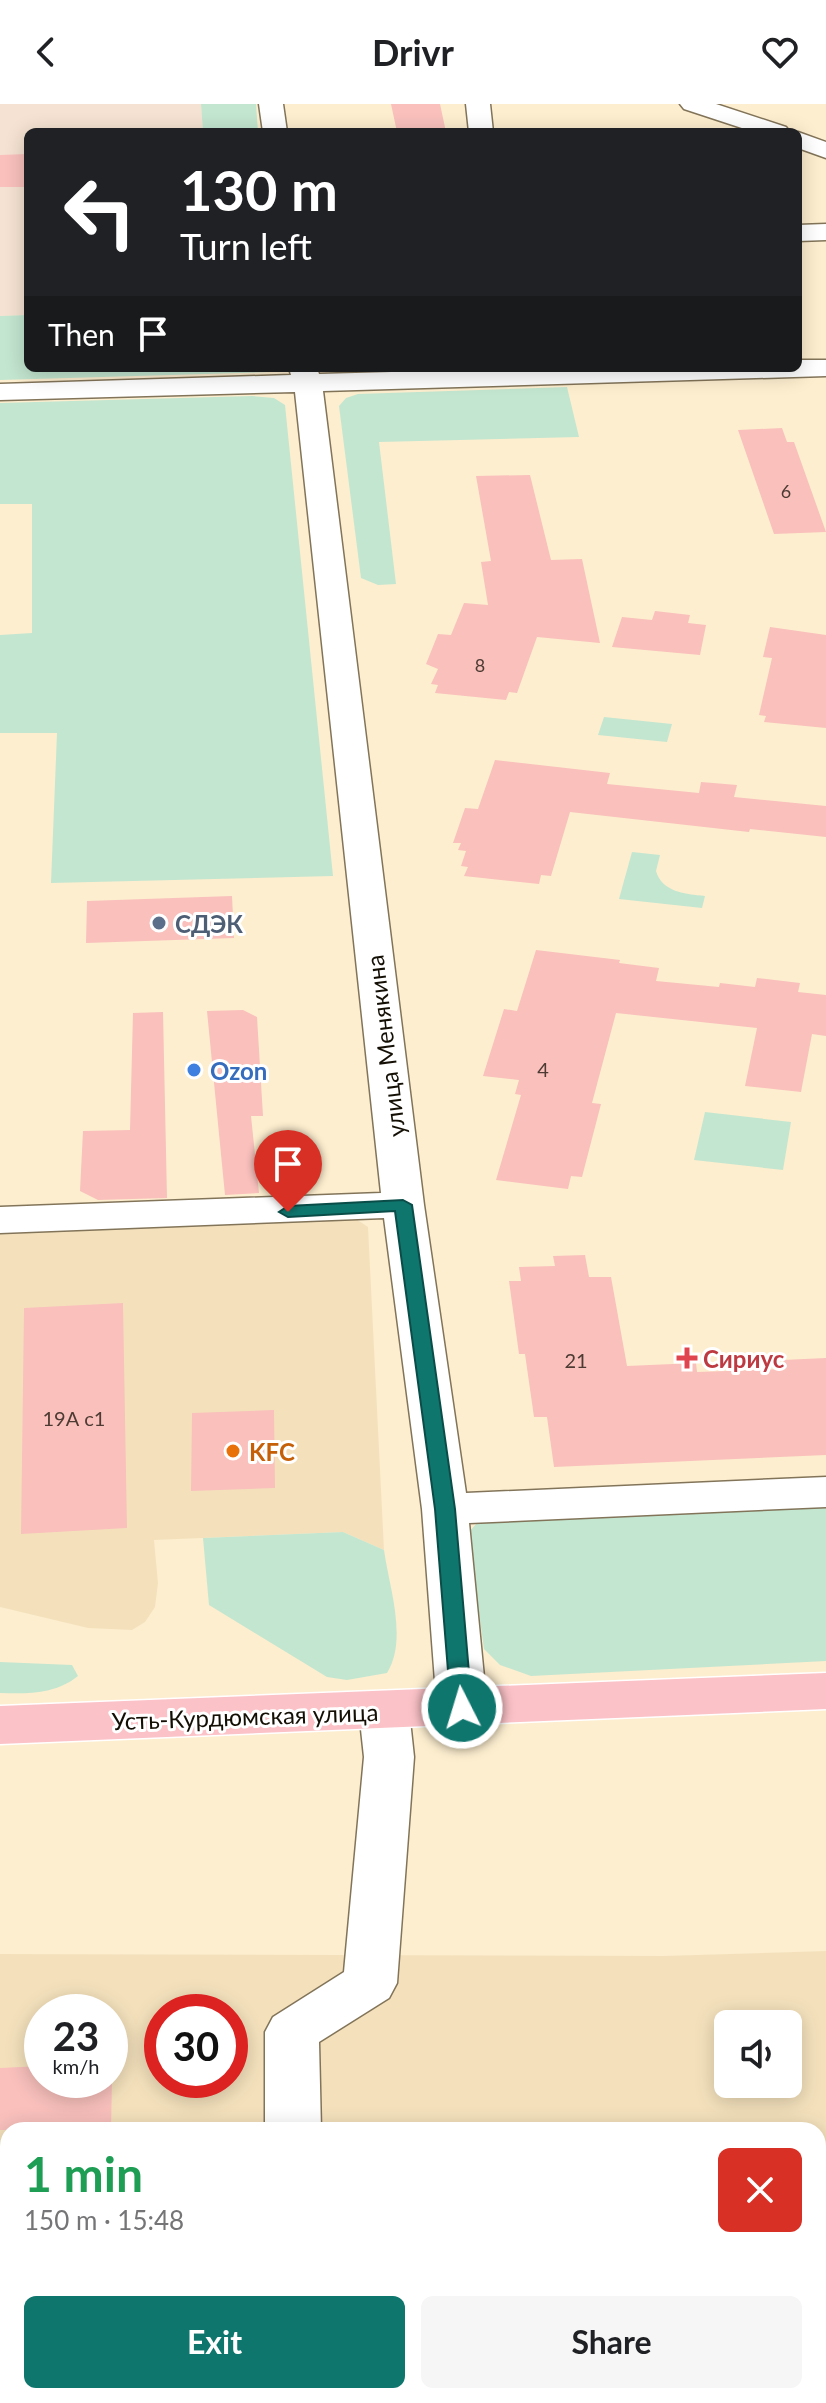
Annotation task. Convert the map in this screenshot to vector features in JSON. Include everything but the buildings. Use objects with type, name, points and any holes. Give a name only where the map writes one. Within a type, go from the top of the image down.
[{"type":"main road","name":"Усть-Курдюмская улица","points":[[0,1725],[826,1691]]},
{"type":"street","points":[[271,104],[274,128]]},
{"type":"street","points":[[478,104],[481,128]]},
{"type":"street","points":[[692,104],[766,128]]},
{"type":"street","points":[[802,141],[826,151]]},
{"type":"street","points":[[802,233],[826,232]]},
{"type":"street","points":[[802,368],[826,368]]},
{"type":"street","points":[[0,392],[304,376],[537,372]]},
{"type":"street","name":"улица Менякина","points":[[304,376],[309,392],[403,1205],[445,1509],[462,1708]]},
{"type":"street","points":[[0,1220],[403,1205]]},
{"type":"street","points":[[445,1509],[826,1492]]},
{"type":"street","points":[[293,2122],[292,2032],[370,1983],[389,1757],[384,1711]]},
{"type":"shaded area","points":[[0,104],[201,104],[203,128],[24,128],[24,315],[0,316]]},
{"type":"shaded area","points":[[356,1219],[368,1227],[384,1550],[343,1532],[154,1540],[158,1583],[155,1607],[145,1622],[132,1630],[88,1628],[0,1607],[0,1230]]},
{"type":"shaded area","points":[[826,1951],[826,2122],[0,2122],[0,1954],[663,1956]]},
{"type":"green space","points":[[201,104],[256,104],[258,128],[203,128]]},
{"type":"green space","points":[[24,315],[24,372],[270,372],[0,380],[0,316]]},
{"type":"green space","points":[[567,387],[579,437],[379,442],[396,584],[378,585],[361,578],[339,406],[346,398],[358,394]]},
{"type":"green space","points":[[252,396],[274,398],[285,405],[333,876],[51,883],[57,733],[0,733],[0,635],[32,633],[32,504],[0,504],[0,403]]},
{"type":"green space","points":[[604,717],[672,724],[667,742],[598,735]]},
{"type":"green space","points":[[632,852],[660,855],[656,871],[659,878],[675,891],[705,896],[702,908],[619,899]]},
{"type":"green space","points":[[705,1112],[791,1122],[783,1170],[694,1160]]},
{"type":"green space","points":[[826,1502],[826,1661],[531,1676],[500,1665],[484,1649],[468,1533],[478,1522]]},
{"type":"green space","points":[[343,1532],[384,1550],[397,1629],[393,1659],[387,1673],[347,1680],[327,1677],[209,1605],[203,1538]]},
{"type":"green space","points":[[0,1662],[72,1665],[78,1676],[51,1690],[0,1693]]},
{"type":"place","name":"СДЭК","points":[[159,923]]},
{"type":"place","name":"Ozon","points":[[194,1070]]},
{"type":"place","name":"Сириус","points":[[687,1358]]},
{"type":"place","name":"KFC","points":[[233,1451]]},
{"type":"route","points":[[288,1212],[403,1205],[445,1509],[462,1708]]}]
